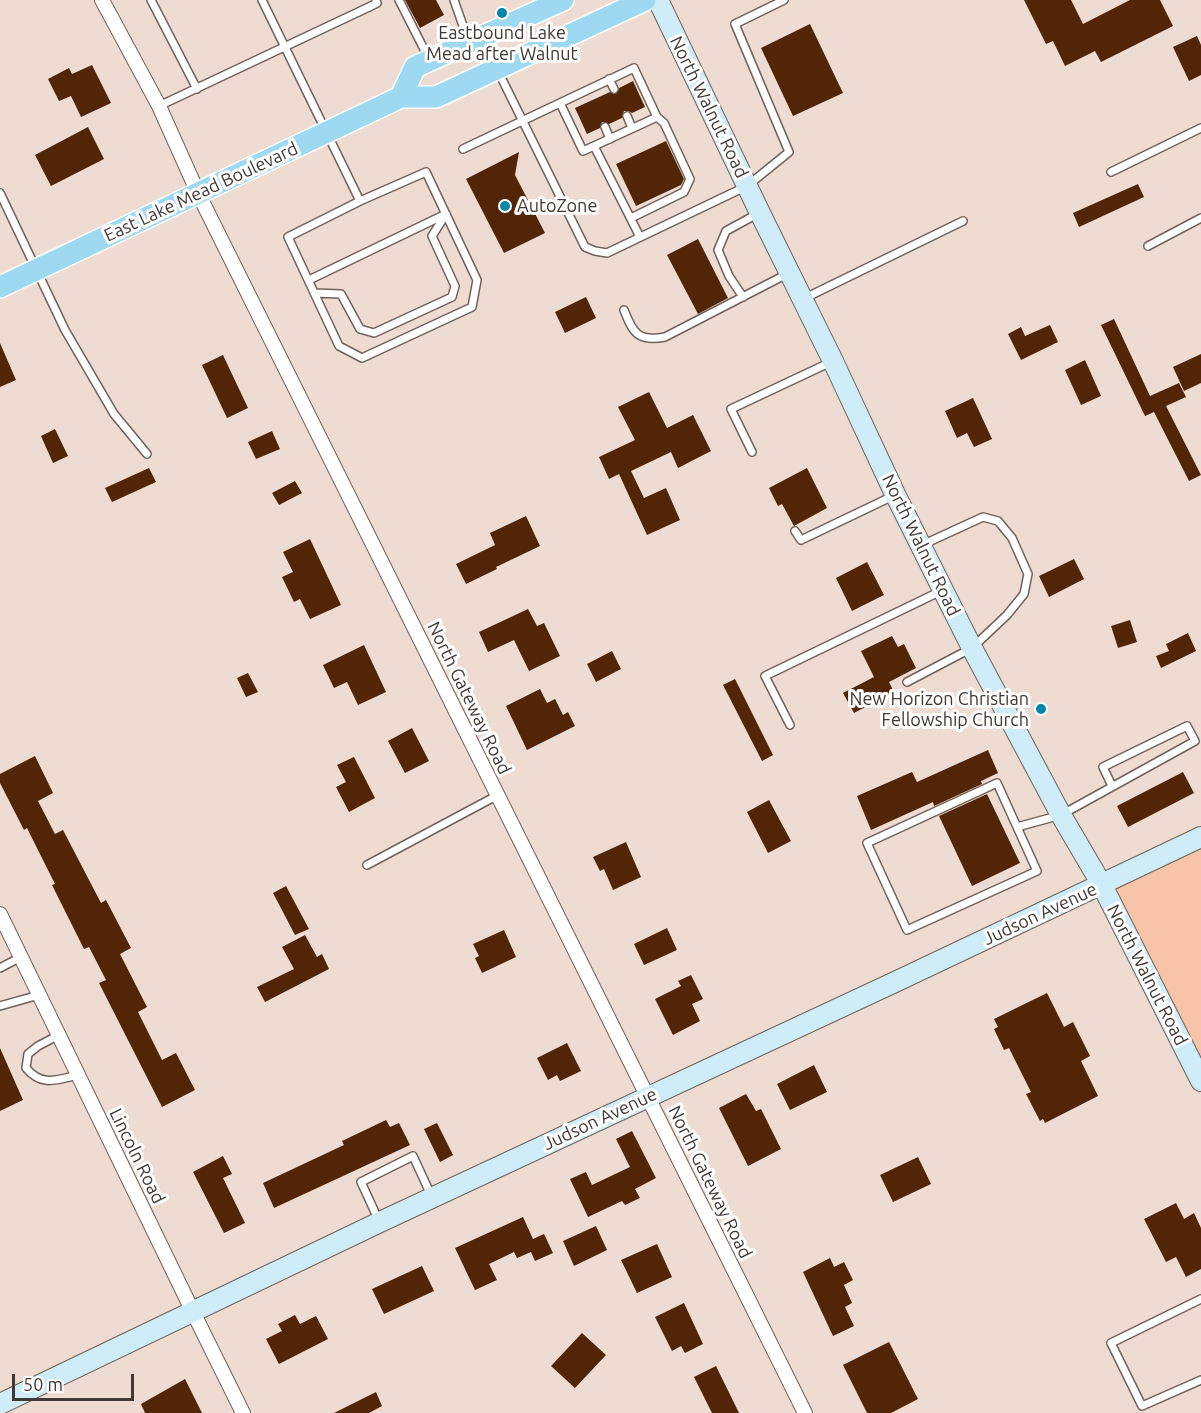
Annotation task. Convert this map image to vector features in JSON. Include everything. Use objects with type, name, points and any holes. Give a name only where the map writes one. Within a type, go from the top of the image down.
[{"type":"main road","points":[[401,97],[415,67],[468,43],[533,9],[563,0]]},
{"type":"main road","name":"East Lake Mead Boulevard","points":[[0,287],[401,97],[436,97],[645,0]]},
{"type":"street","name":"North Gateway Road","points":[[102,0],[159,106],[198,193],[805,1413]]},
{"type":"street","name":"North Walnut Road","points":[[658,0],[895,494],[972,648],[1061,814],[1102,885],[1201,1081]]},
{"type":"street","name":"Judson Avenue","points":[[0,1404],[432,1197],[1201,837]]},
{"type":"street","name":"Lincoln Road","points":[[2,922],[243,1413]]},
{"type":"lane","points":[[151,0],[197,89]]},
{"type":"lane","points":[[262,0],[327,132],[357,203],[359,214]]},
{"type":"lane","points":[[159,106],[286,48],[377,3],[376,0]]},
{"type":"lane","points":[[399,0],[430,61]]},
{"type":"lane","points":[[454,0],[468,43]]},
{"type":"lane","points":[[497,69],[585,247],[607,252],[747,186],[789,152],[735,24],[783,0]]},
{"type":"lane","points":[[463,149],[634,68],[657,117],[664,123],[690,179],[684,192],[631,218]]},
{"type":"lane","points":[[609,80],[614,89]]},
{"type":"lane","points":[[586,90],[591,99]]},
{"type":"lane","points":[[560,103],[584,151],[657,117]]},
{"type":"lane","points":[[627,116],[632,128]]},
{"type":"lane","points":[[604,127],[610,139]]},
{"type":"lane","points":[[1112,172],[1201,128]]},
{"type":"lane","points":[[594,146],[640,237]]},
{"type":"lane","points":[[426,172],[477,280],[472,307],[362,358],[339,346],[288,237],[357,203],[426,172]]},
{"type":"lane","points":[[0,193],[65,330],[114,414],[147,454]]},
{"type":"lane","points":[[379,193],[384,202]]},
{"type":"lane","points":[[743,297],[729,276],[718,250],[726,231],[760,213]]},
{"type":"lane","points":[[309,280],[358,256],[376,243],[446,214]]},
{"type":"lane","points":[[314,293],[341,294],[360,329],[374,333],[452,297],[455,286],[432,236],[446,214]]},
{"type":"lane","points":[[331,216],[337,224]]},
{"type":"lane","points":[[1148,246],[1201,218]]},
{"type":"lane","points":[[802,299],[963,221]]},
{"type":"lane","points":[[354,249],[358,256]]},
{"type":"lane","points":[[624,310],[633,332],[642,338],[655,339],[673,334],[789,273]]},
{"type":"lane","points":[[752,452],[731,409],[833,361]]},
{"type":"lane","points":[[795,531],[801,540],[895,494]]},
{"type":"lane","points":[[907,682],[972,648],[1007,615],[1024,594],[1028,574],[1012,538],[998,521],[983,517],[921,546]]},
{"type":"lane","points":[[790,725],[765,676],[943,590]]},
{"type":"lane","points":[[1017,827],[1061,814],[1195,741],[1187,726],[1103,767],[1112,786]]},
{"type":"lane","points":[[997,783],[1017,827],[1037,871],[907,930],[867,843],[997,783]]},
{"type":"lane","points":[[367,865],[498,795]]},
{"type":"lane","points":[[0,968],[21,957]]},
{"type":"lane","points":[[0,1006],[39,995]]},
{"type":"lane","points":[[58,1035],[28,1054],[26,1068],[34,1077],[43,1081],[78,1075]]},
{"type":"lane","points":[[380,1222],[361,1182],[413,1156],[432,1197]]},
{"type":"lane","points":[[1201,1299],[1111,1343],[1142,1406],[1201,1380]]},
{"type":"shaded area","points":[[1201,837],[1201,1081],[1102,885]]},
{"type":"building","points":[[405,0],[436,0],[444,15],[420,28]]},
{"type":"building","points":[[1024,0],[1071,0],[1083,24],[1130,0],[1160,0],[1173,26],[1101,62],[1095,51],[1065,66],[1053,41],[1046,44]]},
{"type":"building","points":[[810,24],[843,93],[793,116],[761,48]]},
{"type":"building","points":[[1197,36],[1201,45],[1201,75],[1189,81],[1173,47]]},
{"type":"building","points":[[92,65],[111,103],[81,117],[71,96],[59,101],[48,79],[69,68],[72,74]]},
{"type":"building","points":[[633,81],[645,107],[632,113],[624,111],[622,118],[609,124],[602,122],[600,128],[587,134],[575,108],[610,92],[616,94],[619,88]]},
{"type":"building","points":[[88,127],[104,159],[51,186],[35,155]]},
{"type":"building","points":[[666,141],[684,179],[681,185],[636,206],[616,164]]},
{"type":"building","name":"AutoZone","points":[[519,152],[515,175],[545,233],[504,253],[466,179]]},
{"type":"building","points":[[1138,184],[1144,197],[1079,227],[1073,213]]},
{"type":"building","points":[[698,239],[728,298],[698,314],[667,255]]},
{"type":"building","points":[[586,297],[596,318],[565,333],[555,312]]},
{"type":"building","points":[[1114,319],[1150,396],[1179,383],[1186,397],[1166,406],[1201,475],[1189,481],[1154,412],[1145,416],[1101,325]]},
{"type":"building","points":[[1050,325],[1058,342],[1021,360],[1008,334],[1021,327],[1025,336]]},
{"type":"building","points":[[0,343],[16,380],[0,387]]},
{"type":"building","points":[[1201,354],[1201,383],[1184,391],[1173,367]]},
{"type":"building","points":[[223,355],[248,408],[227,418],[202,365]]},
{"type":"building","points":[[1085,360],[1101,396],[1081,405],[1065,370]]},
{"type":"building","points":[[649,392],[667,428],[693,415],[711,451],[678,468],[671,452],[631,471],[644,498],[666,488],[680,520],[647,535],[619,474],[609,479],[599,457],[635,440],[618,407]]},
{"type":"building","points":[[973,398],[992,439],[974,447],[967,433],[957,438],[945,411]]},
{"type":"building","points":[[55,429],[68,456],[53,463],[41,436]]},
{"type":"building","points":[[272,431],[280,449],[256,459],[248,442]]},
{"type":"building","points":[[149,468],[156,482],[112,502],[105,488]]},
{"type":"building","points":[[807,468],[827,508],[794,526],[782,504],[778,506],[769,488]]},
{"type":"building","points":[[295,481],[302,493],[279,505],[272,493]]},
{"type":"building","points":[[526,516],[540,546],[466,584],[456,564],[495,545],[490,533]]},
{"type":"building","points":[[310,539],[341,605],[310,619],[300,599],[294,602],[282,577],[293,572],[283,552]]},
{"type":"building","points":[[1074,559],[1084,579],[1049,597],[1039,576]]},
{"type":"building","points":[[867,562],[884,595],[852,611],[836,578]]},
{"type":"building","points":[[528,609],[537,626],[544,623],[560,656],[529,671],[514,640],[488,652],[479,632]]},
{"type":"building","points":[[1130,620],[1137,642],[1118,648],[1111,626]]},
{"type":"building","points":[[1188,633],[1196,651],[1161,668],[1156,656],[1169,651],[1166,644]]},
{"type":"building","points":[[892,636],[898,647],[904,644],[916,668],[889,682],[894,692],[854,713],[843,693],[874,677],[861,651]]},
{"type":"building","points":[[364,645],[386,692],[358,705],[347,682],[334,688],[323,665]]},
{"type":"building","points":[[612,651],[621,669],[596,682],[587,664]]},
{"type":"building","points":[[248,673],[258,692],[246,697],[237,678]]},
{"type":"building","points":[[735,679],[773,755],[762,761],[723,685]]},
{"type":"building","points":[[540,689],[547,703],[555,699],[563,715],[568,712],[575,726],[527,750],[506,706]]},
{"type":"building","points":[[412,728],[429,761],[405,773],[388,741]]},
{"type":"building","points":[[988,750],[998,773],[981,781],[982,784],[934,806],[933,802],[871,830],[857,796],[912,772],[917,782]]},
{"type":"building","points":[[35,756],[53,793],[38,801],[55,834],[63,830],[101,903],[106,900],[131,948],[120,954],[147,1007],[138,1012],[162,1060],[176,1053],[195,1090],[162,1107],[99,983],[106,980],[89,947],[84,949],[27,828],[24,830],[0,783],[0,774]]},
{"type":"building","points":[[354,757],[375,798],[349,812],[336,787],[346,782],[337,765]]},
{"type":"building","points":[[1183,772],[1194,793],[1128,827],[1117,806]]},
{"type":"building","points":[[987,794],[1020,863],[972,886],[939,816]]},
{"type":"building","points":[[769,800],[791,841],[768,853],[747,812]]},
{"type":"building","points":[[626,842],[641,877],[613,890],[604,869],[600,871],[593,857]]},
{"type":"building","points":[[286,886],[309,929],[295,935],[273,893]]},
{"type":"building","points":[[667,928],[677,950],[644,965],[634,944]]},
{"type":"building","points":[[504,930],[516,957],[482,973],[475,958],[479,956],[473,944]]},
{"type":"building","points":[[305,935],[317,957],[322,954],[329,969],[265,1002],[257,987],[294,969],[282,947]]},
{"type":"building","points":[[691,975],[703,999],[692,1004],[700,1021],[673,1035],[655,999],[681,986],[678,981]]},
{"type":"building","points":[[1047,993],[1064,1027],[1073,1022],[1090,1056],[1081,1061],[1098,1096],[1045,1123],[1043,1119],[1040,1121],[1026,1094],[1031,1092],[1009,1048],[1004,1050],[994,1029],[998,1027],[994,1019]]},
{"type":"building","points":[[567,1043],[581,1071],[560,1081],[557,1075],[548,1080],[537,1058]]},
{"type":"building","points":[[0,1048],[23,1100],[0,1111]]},
{"type":"building","points":[[814,1065],[827,1092],[790,1110],[777,1084]]},
{"type":"building","points":[[746,1094],[756,1111],[761,1109],[781,1149],[748,1166],[719,1108]]},
{"type":"building","points":[[386,1120],[390,1127],[399,1123],[410,1145],[274,1208],[263,1183],[344,1145],[342,1141]]},
{"type":"building","points":[[437,1123],[453,1155],[440,1162],[424,1129]]},
{"type":"building","points":[[632,1131],[656,1178],[635,1189],[640,1198],[625,1205],[622,1201],[588,1217],[570,1179],[586,1172],[592,1185],[630,1167],[616,1139]]},
{"type":"building","points":[[223,1156],[232,1174],[223,1178],[245,1223],[224,1233],[193,1172]]},
{"type":"building","points":[[918,1157],[931,1184],[893,1202],[880,1175]]},
{"type":"building","points":[[1176,1203],[1184,1219],[1194,1213],[1201,1228],[1201,1269],[1186,1277],[1176,1257],[1166,1262],[1144,1219]]},
{"type":"building","points":[[523,1217],[533,1239],[544,1234],[553,1253],[535,1261],[531,1252],[517,1258],[514,1252],[489,1264],[497,1280],[475,1290],[455,1248]]},
{"type":"building","points":[[596,1226],[607,1250],[574,1266],[563,1241]]},
{"type":"building","points":[[657,1244],[672,1277],[637,1293],[621,1260]]},
{"type":"building","points":[[830,1258],[834,1267],[844,1262],[853,1280],[844,1285],[852,1303],[845,1307],[854,1326],[833,1336],[803,1272]]},
{"type":"building","points":[[422,1266],[434,1291],[384,1314],[372,1289]]},
{"type":"building","points":[[684,1303],[703,1344],[685,1353],[681,1346],[672,1351],[655,1317]]},
{"type":"building","points":[[295,1315],[300,1324],[316,1316],[328,1339],[279,1364],[266,1339],[282,1331],[278,1324]]},
{"type":"building","points":[[582,1333],[606,1355],[575,1388],[551,1366]]},
{"type":"building","points":[[889,1342],[918,1399],[891,1413],[867,1413],[843,1365]]},
{"type":"building","points":[[716,1366],[739,1413],[712,1413],[694,1377]]},
{"type":"building","points":[[185,1379],[202,1413],[145,1413],[141,1404]]},
{"type":"building","points":[[376,1392],[382,1406],[369,1413],[334,1413]]},
{"type":"place","name":"Eastbound Lake Mead after Walnut","points":[[502,13]]},
{"type":"place","name":"AutoZone","points":[[505,206]]},
{"type":"place","name":"New Horizon Christian Fellowship Church","points":[[1041,709]]}]
